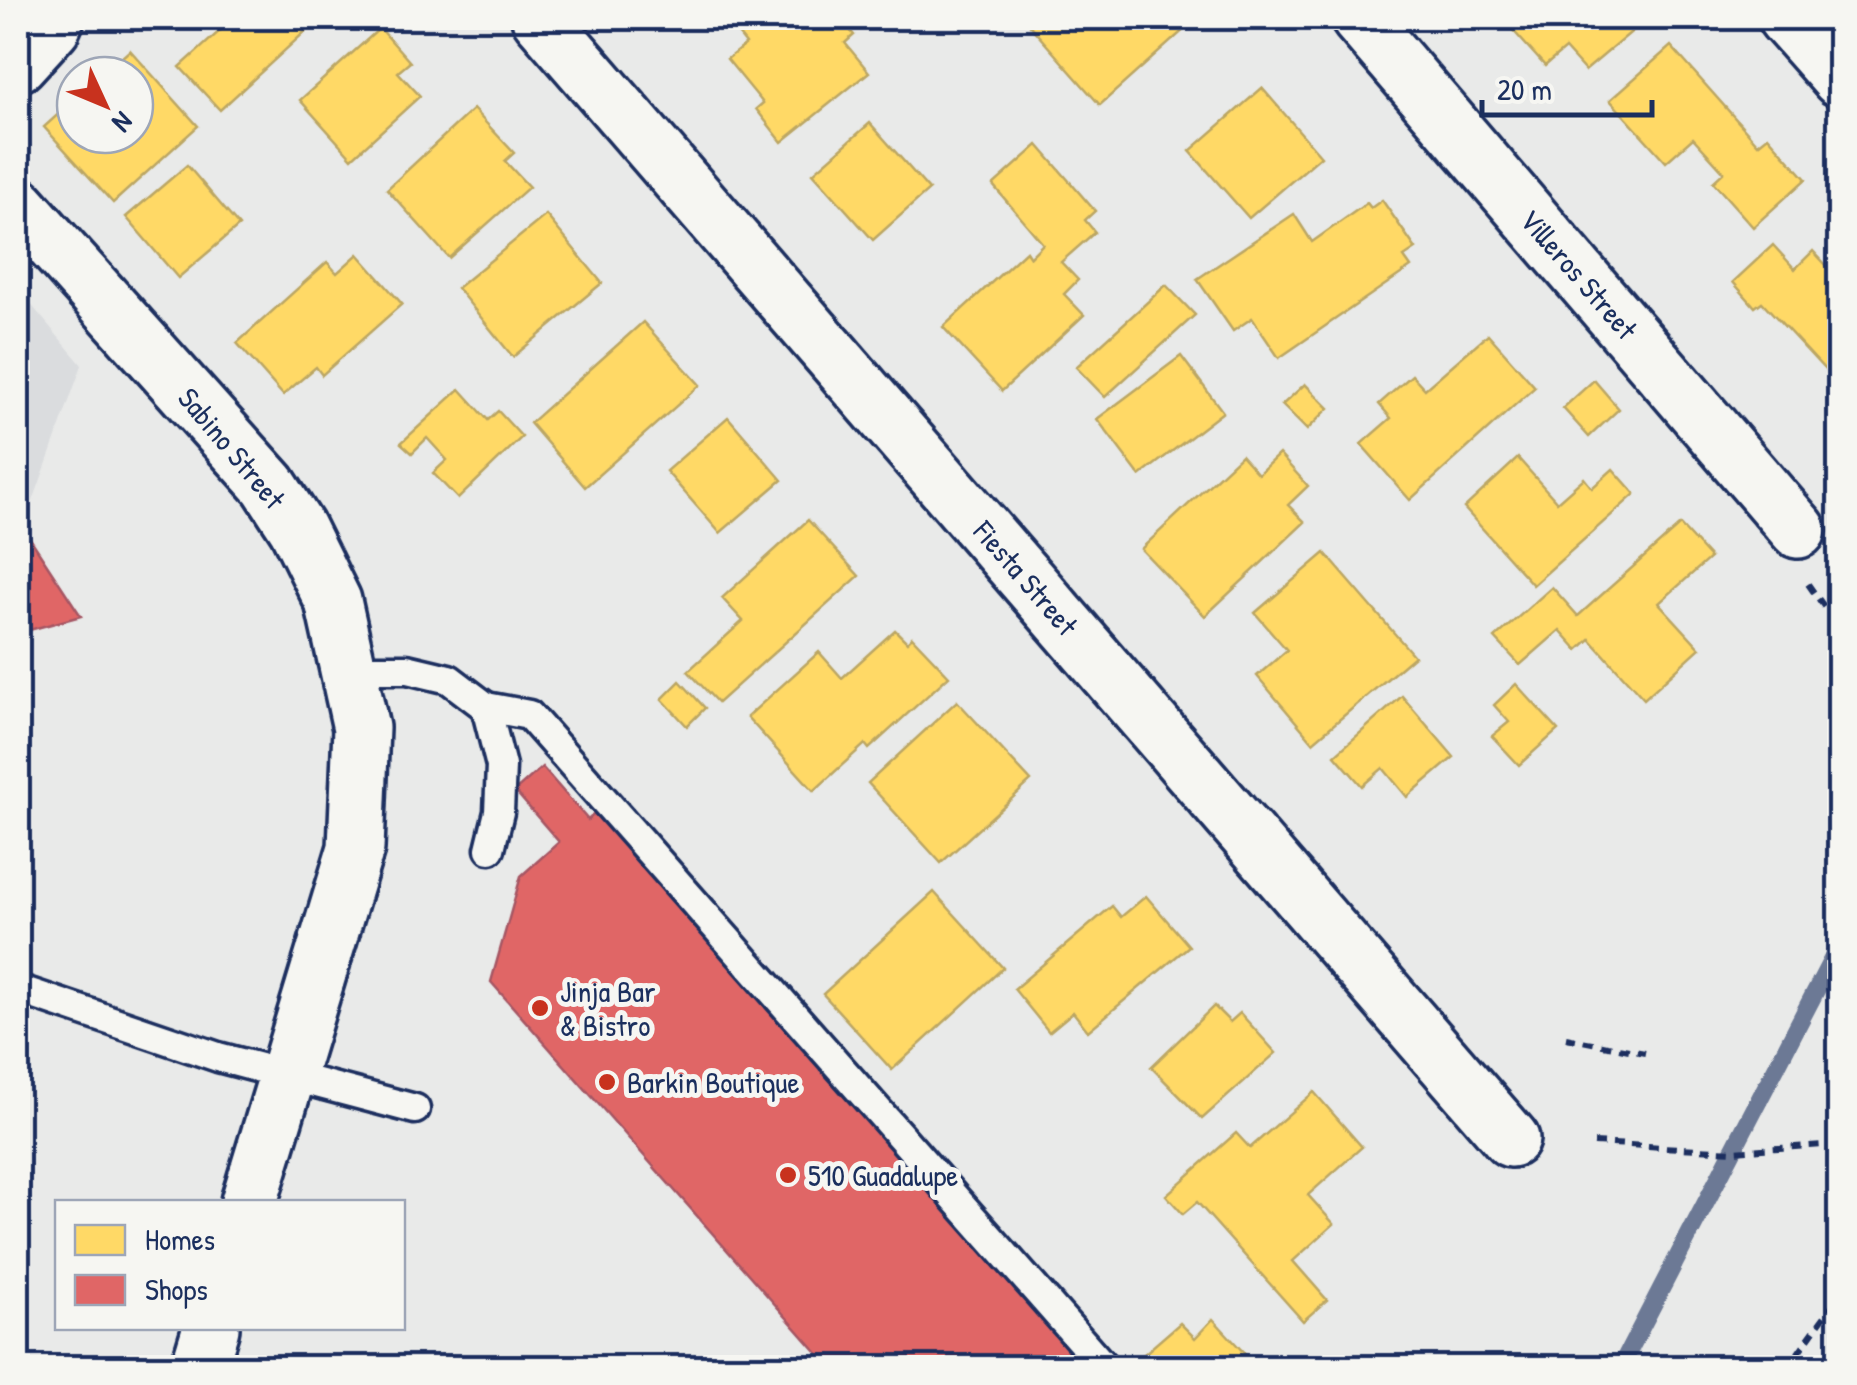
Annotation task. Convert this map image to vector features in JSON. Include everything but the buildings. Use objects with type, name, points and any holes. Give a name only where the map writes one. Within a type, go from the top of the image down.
[{"type":"main road","points":[[18,64],[52,28],[56,18]]},
{"type":"main road","name":"Fiesta Street","points":[[540,18],[1511,1139]]},
{"type":"main road","name":"Villeros Street","points":[[1359,18],[1798,551]]},
{"type":"main road","points":[[1786,18],[1840,79]]},
{"type":"main road","name":"Sabino Street","points":[[18,204],[269,485],[297,528],[333,601],[349,669],[361,728],[356,848],[250,1200]]},
{"type":"main road","points":[[199,1368],[210,1330]]},
{"type":"lane","points":[[349,669],[407,670],[449,679],[486,708],[529,715],[1106,1368]]},
{"type":"lane","points":[[486,708],[501,766],[498,812],[490,848]]},
{"type":"lane","points":[[18,989],[287,1077],[415,1109]]},
{"type":"path","points":[[1798,551],[1840,628]]},
{"type":"path","points":[[1566,1038],[1646,1053]]},
{"type":"path","points":[[1594,1144],[1733,1152],[1840,1144]]},
{"type":"path","points":[[1788,1368],[1840,1296]]},
{"type":"shaded area","points":[[18,289],[82,365],[18,543]]},
{"type":"waterway","points":[[1620,1368],[1840,944]]},
{"type":"place","name":"Jinja Bar & Bistro","points":[[540,1008]]},
{"type":"place","name":"Barkin Boutique","points":[[607,1082]]},
{"type":"place","name":"510 Guadalupe","points":[[788,1175]]}]
